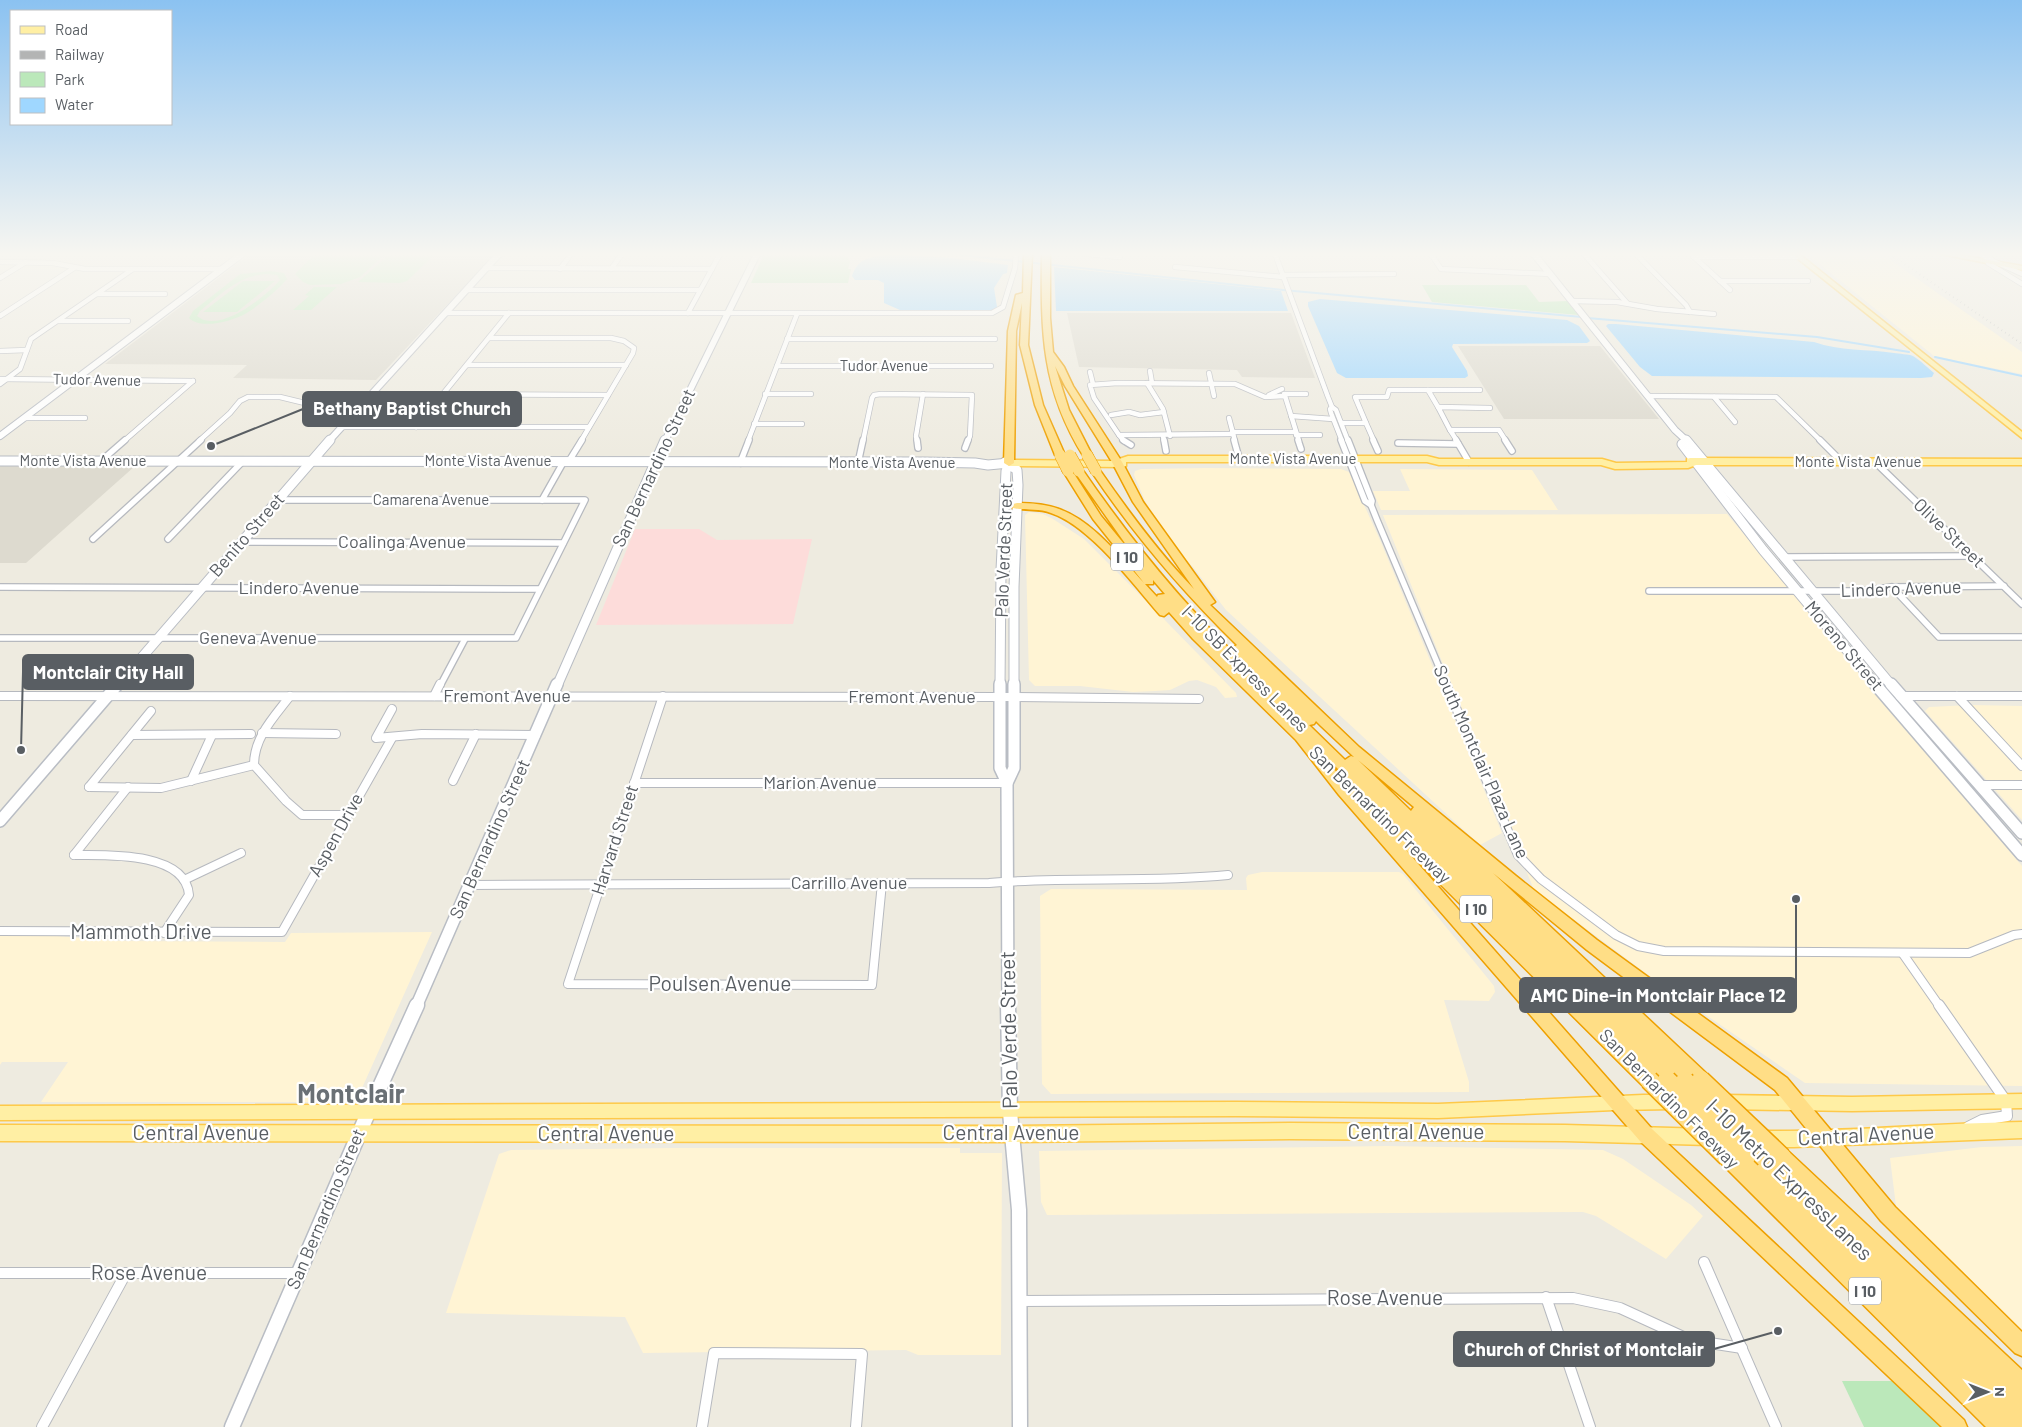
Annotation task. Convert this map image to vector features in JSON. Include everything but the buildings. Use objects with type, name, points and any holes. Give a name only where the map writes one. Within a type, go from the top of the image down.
[{"type":"highway","points":[[1009,463],[1012,331],[1015,321]]},
{"type":"highway","points":[[1025,321],[1025,352],[1032,383],[1044,419],[1073,471]]},
{"type":"highway","name":"San Bernardino Freeway","points":[[1047,321],[1054,381],[1072,428],[1096,471],[1123,512],[1148,543],[1189,590],[1226,627],[1355,750],[1693,1080]]},
{"type":"highway","points":[[1050,354],[1060,366],[1069,386],[1117,462],[1138,502],[1226,627]]},
{"type":"highway","name":"San Bernardino Freeway","points":[[1073,471],[1112,538],[1197,636],[1658,1080]]},
{"type":"highway","name":"I-10 SB Express Lanes","points":[[1073,471],[1158,581],[1210,636],[1658,1080]]},
{"type":"highway","points":[[1017,506],[1049,509],[1074,521],[1095,538],[1167,616],[1197,636]]},
{"type":"highway","name":"I-10 SB Express Lanes","points":[[1148,543],[1154,560],[1163,572],[1223,636],[1693,1080]]},
{"type":"highway","points":[[1302,738],[1344,791],[1381,830],[1646,1134],[1957,1427]]},
{"type":"highway","points":[[1355,750],[1585,939],[1781,1084],[1888,1214],[2022,1346]]},
{"type":"highway","name":"I-10 Metro ExpressLanes","points":[[1658,1080],[1755,1157],[2022,1405]]},
{"type":"highway","name":"I-10 Metro ExpressLanes","points":[[1693,1080],[1755,1157],[2022,1427]]},
{"type":"highway","name":"San Bernardino Freeway","points":[[1755,1157],[1876,1302],[2001,1427]]},
{"type":"highway","name":"I 10","points":[[1755,1157],[2022,1384]]},
{"type":"main road","points":[[1879,321],[2022,436]]},
{"type":"main road","name":"Monte Vista Avenue","points":[[1009,463],[1239,458],[1431,465],[1439,462],[1602,462],[1615,466],[1688,465],[1700,462],[2022,462]]},
{"type":"main road","name":"Monte Vista Avenue","points":[[1117,462],[1129,466],[1353,462]]},
{"type":"main road","name":"Central Avenue","points":[[0,1113],[1010,1112],[1240,1109],[1443,1111],[1618,1101],[1852,1104],[2022,1101]]},
{"type":"main road","name":"Central Avenue","points":[[0,1133],[1014,1134],[1290,1131],[1646,1134],[1805,1140],[1959,1131],[2022,1130]]},
{"type":"street","points":[[0,384],[20,370],[31,339],[57,321],[128,321]]},
{"type":"street","points":[[0,436],[154,321]]},
{"type":"street","name":"Benito Street","points":[[0,821],[311,461],[438,321]]},
{"type":"street","points":[[416,427],[503,321]]},
{"type":"street","name":"San Bernardino Street","points":[[232,1427],[368,1113],[537,735],[654,463],[724,321]]},
{"type":"street","points":[[740,463],[795,321]]},
{"type":"street","points":[[1300,321],[1332,407],[1336,410],[1342,423],[1353,462]]},
{"type":"street","name":"Moreno Street","points":[[1587,321],[1675,430],[1683,436],[1700,462],[1798,591],[2022,856]]},
{"type":"street","points":[[489,338],[611,338],[631,344],[634,348],[633,353],[589,427],[542,500]]},
{"type":"street","points":[[788,338],[995,339]]},
{"type":"street","points":[[0,351],[27,350]]},
{"type":"street","points":[[467,365],[626,365]]},
{"type":"street","name":"Tudor Avenue","points":[[777,366],[991,366]]},
{"type":"street","points":[[1150,371],[1149,383],[1164,412],[1170,436]]},
{"type":"street","points":[[1090,372],[1094,398],[1125,443],[1131,445]]},
{"type":"street","points":[[1209,373],[1214,396]]},
{"type":"street","name":"Tudor Avenue","points":[[0,379],[66,379],[72,382],[193,381],[101,461]]},
{"type":"street","points":[[1092,385],[1149,383],[1235,384],[1265,397],[1283,391],[1306,394]]},
{"type":"street","points":[[1378,451],[1355,397],[1386,397],[1389,390],[1480,390]]},
{"type":"street","points":[[1428,390],[1468,462]]},
{"type":"street","points":[[1283,391],[1301,449]]},
{"type":"street","points":[[444,394],[608,395]]},
{"type":"street","points":[[765,394],[811,394]]},
{"type":"street","points":[[918,448],[916,436],[923,394]]},
{"type":"street","points":[[858,462],[874,395],[972,395],[974,398],[970,436],[965,448]]},
{"type":"street","points":[[1648,396],[1776,397],[1842,462]]},
{"type":"street","points":[[93,539],[230,413],[240,401],[248,397],[280,397],[313,405],[361,406]]},
{"type":"street","points":[[1714,397],[1735,422]]},
{"type":"street","points":[[1332,407],[1330,410],[1332,416],[1353,462]]},
{"type":"street","points":[[1438,407],[1490,408]]},
{"type":"street","points":[[1111,415],[1129,412],[1140,415],[1164,412]]},
{"type":"street","points":[[1291,414],[1332,416]]},
{"type":"street","points":[[24,418],[86,418]]},
{"type":"street","points":[[1229,418],[1239,458]]},
{"type":"street","points":[[1342,423],[1366,423]]},
{"type":"street","points":[[754,424],[802,424]]},
{"type":"street","points":[[342,427],[589,427]]},
{"type":"street","points":[[1450,430],[1499,430],[1512,451]]},
{"type":"street","points":[[1119,435],[1170,436],[1232,433],[1320,435]]},
{"type":"street","points":[[1163,436],[1166,451]]},
{"type":"street","points":[[1398,443],[1458,444]]},
{"type":"street","name":"Monte Vista Avenue","points":[[0,461],[975,462],[980,465],[1009,463]]},
{"type":"street","points":[[168,539],[243,461]]},
{"type":"street","name":"South Montclair Plaza Lane","points":[[1353,462],[1372,502],[1370,505],[1518,855],[1541,879],[1616,935],[1638,946],[1664,951],[1903,954],[1969,953],[2014,935],[2022,934]]},
{"type":"street","name":"Moreno Street","points":[[1700,462],[1783,556],[1901,696],[2022,832]]},
{"type":"street","name":"Olive Street","points":[[1875,462],[2022,604]]},
{"type":"street","name":"Palo Verde Street","points":[[1007,783],[1000,768],[1001,570],[1006,477],[1009,463],[1018,470],[1014,578],[1014,768],[1007,783],[1006,881],[1010,1112],[1014,1134],[1019,1210],[1020,1427]]},
{"type":"street","points":[[1006,477],[1011,490],[1011,504],[1017,506]]},
{"type":"street","name":"Camarena Avenue","points":[[278,500],[584,500],[563,543]]},
{"type":"street","name":"Coalinga Avenue","points":[[241,542],[563,543]]},
{"type":"street","points":[[539,589],[563,543]]},
{"type":"street","points":[[1783,556],[1974,556]]},
{"type":"street","name":"Lindero Avenue","points":[[1649,591],[1868,591],[1892,587],[2004,586]]},
{"type":"street","name":"Lindero Avenue","points":[[0,587],[539,589]]},
{"type":"street","points":[[1892,587],[1939,637],[2022,637]]},
{"type":"street","name":"Geneva Avenue","points":[[0,638],[516,638],[539,589]]},
{"type":"street","points":[[434,696],[466,639]]},
{"type":"street","name":"Fremont Avenue","points":[[0,696],[662,696],[1199,699]]},
{"type":"street","points":[[290,696],[262,733],[254,753],[254,765],[286,802],[302,815],[347,815]]},
{"type":"street","name":"Harvard Street","points":[[568,984],[662,696]]},
{"type":"street","points":[[1886,696],[2022,696]]},
{"type":"street","points":[[1957,696],[2022,766]]},
{"type":"street","points":[[392,709],[376,738],[422,734],[537,735]]},
{"type":"street","points":[[151,711],[89,787],[162,788],[254,765]]},
{"type":"street","points":[[262,733],[336,734]]},
{"type":"street","points":[[132,735],[251,734]]},
{"type":"street","points":[[453,781],[476,734]]},
{"type":"street","points":[[191,781],[212,735]]},
{"type":"street","name":"Aspen Drive","points":[[282,932],[392,738]]},
{"type":"street","name":"Marion Avenue","points":[[634,783],[1007,783]]},
{"type":"street","points":[[1980,785],[2022,784]]},
{"type":"street","points":[[128,787],[74,855],[130,856],[154,860],[171,868],[184,880],[189,889],[188,895],[164,933]]},
{"type":"street","points":[[184,880],[241,853]]},
{"type":"street","name":"Carrillo Avenue","points":[[470,885],[989,882],[1195,879],[1228,875]]},
{"type":"street","name":"Poulsen Avenue","points":[[568,984],[872,984],[882,883]]},
{"type":"street","name":"Mammoth Drive","points":[[0,930],[164,933],[282,932]]},
{"type":"street","points":[[1903,954],[2006,1101],[2007,1116],[1982,1120],[1959,1131]]},
{"type":"street","points":[[1704,1262],[1776,1427]]},
{"type":"street","name":"Rose Avenue","points":[[0,1273],[299,1273]]},
{"type":"street","points":[[42,1427],[126,1273]]},
{"type":"street","points":[[1546,1297],[1590,1427]]},
{"type":"street","name":"Rose Avenue","points":[[1019,1301],[1574,1298],[1620,1308],[1642,1320],[1690,1340],[1742,1348]]},
{"type":"street","points":[[702,1427],[714,1353],[862,1354],[856,1427]]},
{"type":"shaded area","points":[[162,321],[432,321],[376,380],[233,378],[247,365],[105,364]]},
{"type":"shaded area","points":[[1069,321],[1294,321],[1315,378],[1242,377],[1237,370],[1079,367]]},
{"type":"shaded area","points":[[1890,321],[1977,321],[2022,352],[2022,374],[1934,356]]},
{"type":"shaded area","points":[[1458,346],[1600,346],[1659,419],[1504,419]]},
{"type":"shaded area","points":[[0,466],[135,466],[26,563],[0,563]]},
{"type":"shaded area","points":[[1141,469],[1341,469],[1349,472],[1380,540],[1502,833],[1480,845],[1226,610],[1183,557],[1146,503],[1134,475],[1135,471]]},
{"type":"shaded area","points":[[1400,469],[1532,470],[1558,510],[1381,510],[1373,491],[1410,491]]},
{"type":"shaded area","points":[[1029,512],[1043,514],[1084,539],[1236,693],[1237,697],[1225,698],[1216,687],[1197,680],[1189,681],[1170,690],[1133,692],[1080,686],[1035,686],[1029,680],[1025,515]]},
{"type":"shaded area","points":[[1727,514],[2022,866],[2022,1086],[1805,1083],[1655,980],[1534,890],[1383,515]]},
{"type":"shaded area","points":[[635,529],[699,529],[717,540],[812,539],[793,624],[596,625]]},
{"type":"shaded area","points":[[1970,705],[2022,706],[2022,820],[1925,711],[1929,707]]},
{"type":"shaded area","points":[[1262,872],[1399,872],[1403,874],[1494,986],[1495,992],[1489,1001],[1444,1000],[1469,1082],[1469,1092],[1051,1094],[1042,1084],[1040,896],[1051,889],[1247,890],[1246,878],[1248,875]]},
{"type":"shaded area","points":[[432,932],[358,1097],[352,1102],[41,1102],[68,1062],[2,1062],[0,1065],[0,936],[57,936],[116,941],[285,942],[291,933]]},
{"type":"shaded area","points":[[1387,1146],[1603,1150],[1623,1159],[1691,1205],[1703,1216],[1666,1259],[1596,1216],[1583,1212],[1047,1215],[1041,1202],[1039,1151]]},
{"type":"shaded area","points":[[2022,1146],[2022,1336],[1896,1206],[1890,1158],[1982,1147]]},
{"type":"shaded area","points":[[960,1148],[960,1153],[1002,1153],[1001,1355],[918,1355],[906,1350],[643,1353],[625,1317],[446,1313],[499,1154],[511,1150]]},
{"type":"green space","points":[[192,321],[229,321],[209,324]]},
{"type":"green space","points":[[1842,1381],[1901,1381],[1950,1427],[1864,1427]]},
{"type":"water","points":[[1314,321],[1568,321],[1579,326],[1590,341],[1587,343],[1453,344],[1452,347],[1467,371],[1468,376],[1465,378],[1346,378],[1337,373]]},
{"type":"water","points":[[1608,324],[1814,342],[1844,348],[1906,354],[1916,358],[1934,373],[1932,377],[1921,378],[1652,376],[1640,367],[1606,326]]},
{"type":"waterway","points":[[1618,321],[1817,337],[1909,352]]},
{"type":"waterway","points":[[1935,357],[2022,376]]},
{"type":"railway","points":[[1988,321],[2022,344]]},
{"type":"place","name":"Bethany Baptist Church","points":[[211,446]]},
{"type":"place","name":"Montclair City Hall","points":[[21,750]]},
{"type":"place","name":"AMC Dine-in Montclair Place 12","points":[[1796,899]]},
{"type":"place","name":"Church of Christ of Montclair","points":[[1778,1331]]},
{"type":"district","name":"Montclair","points":[[351,1094]]}]
